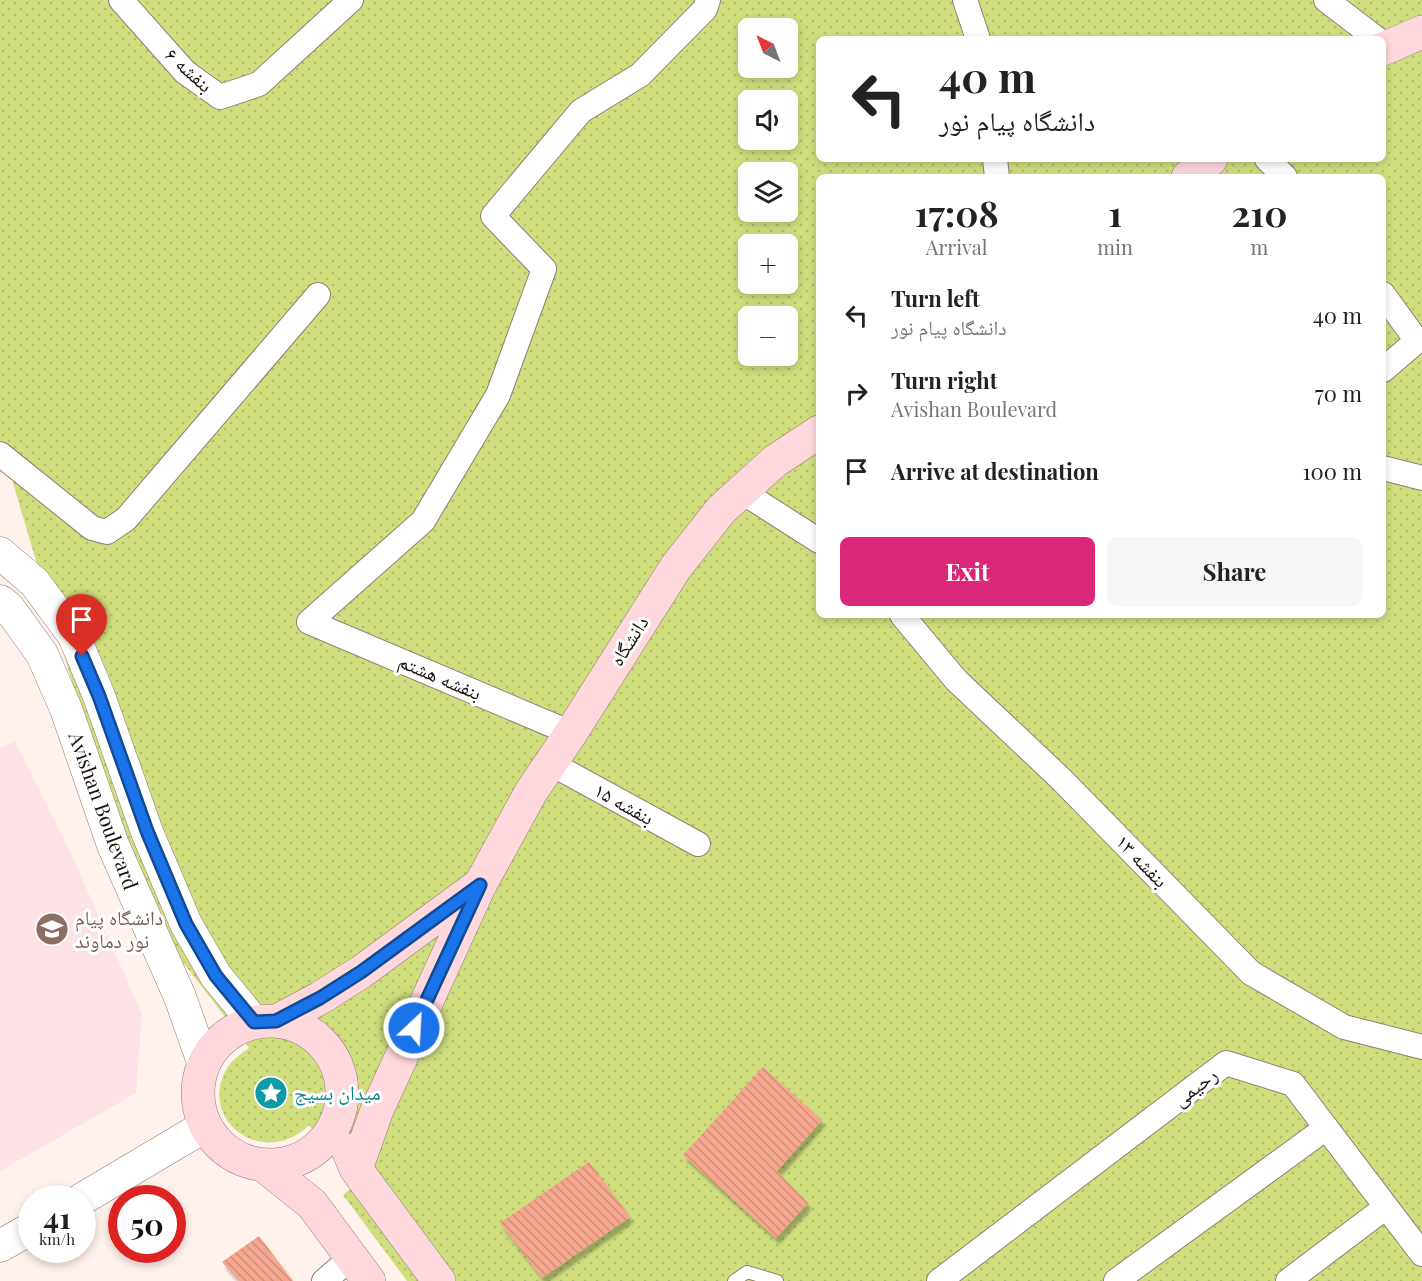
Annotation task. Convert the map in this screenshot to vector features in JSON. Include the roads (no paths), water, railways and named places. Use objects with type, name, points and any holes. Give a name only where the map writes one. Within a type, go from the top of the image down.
[{"type":"main road","points":[[1386,43],[1422,32]]},
{"type":"main road","points":[[1192,174],[1207,162]]},
{"type":"main road","name":"دانشگاه","points":[[356,1169],[377,1110],[480,885],[531,792],[676,567],[721,510],[775,461],[816,434]]},
{"type":"main road","points":[[265,1022],[299,1026],[318,1038],[332,1056],[341,1077],[342,1099],[336,1121],[324,1141],[307,1155],[286,1163],[263,1165],[240,1159],[220,1146],[206,1126],[199,1107],[198,1085],[204,1065],[215,1045],[233,1031],[265,1022],[320,998],[361,972],[480,885]]},
{"type":"main road","points":[[336,1121],[356,1169],[439,1281]]},
{"type":"main road","points":[[263,1165],[312,1204],[361,1269]]},
{"type":"street","name":"بنفشه ۶","points":[[121,0],[184,72],[220,97],[259,84],[351,0]]},
{"type":"street","name":"بنفشه هشتم","points":[[571,733],[309,622],[423,521],[498,395],[544,269],[493,216],[581,111],[640,75],[705,9],[708,0]]},
{"type":"street","points":[[965,0],[977,36]]},
{"type":"street","points":[[1326,0],[1373,36]]},
{"type":"street","points":[[1270,162],[1282,174]]},
{"type":"street","points":[[0,454],[92,528],[107,532],[126,519],[318,295]]},
{"type":"street","points":[[1386,298],[1417,341],[1386,367]]},
{"type":"street","points":[[1386,469],[1422,478]]},
{"type":"street","points":[[741,491],[816,539]]},
{"type":"street","name":"Avishan Boulevard","points":[[0,553],[35,583],[74,636],[99,696],[147,831],[186,924],[216,976],[265,1022]]},
{"type":"street","name":"Avishan Boulevard","points":[[0,601],[8,608],[42,654],[66,709],[113,844],[180,997],[204,1065]]},
{"type":"street","name":"بنفشه ۱۳","points":[[904,618],[956,680],[1061,779],[1251,973],[1344,1027],[1422,1047]]},
{"type":"street","name":"بنفشه ۱۵","points":[[550,763],[698,844]]},
{"type":"street","name":"رحیمی","points":[[939,1281],[1226,1064],[1293,1084],[1422,1254]]},
{"type":"street","points":[[96,1191],[206,1126]]},
{"type":"street","points":[[1116,1281],[1326,1128]]},
{"type":"street","points":[[1288,1281],[1386,1207]]},
{"type":"street","points":[[0,1245],[18,1235]]},
{"type":"street","points":[[324,1281],[361,1269]]},
{"type":"lane","points":[[734,1281],[747,1272],[777,1281]]},
{"type":"place","name":"دانشگاه پیام نور دماوند","points":[[52,929]]},
{"type":"place","name":"میدان بسیج","points":[[271,1093]]}]
